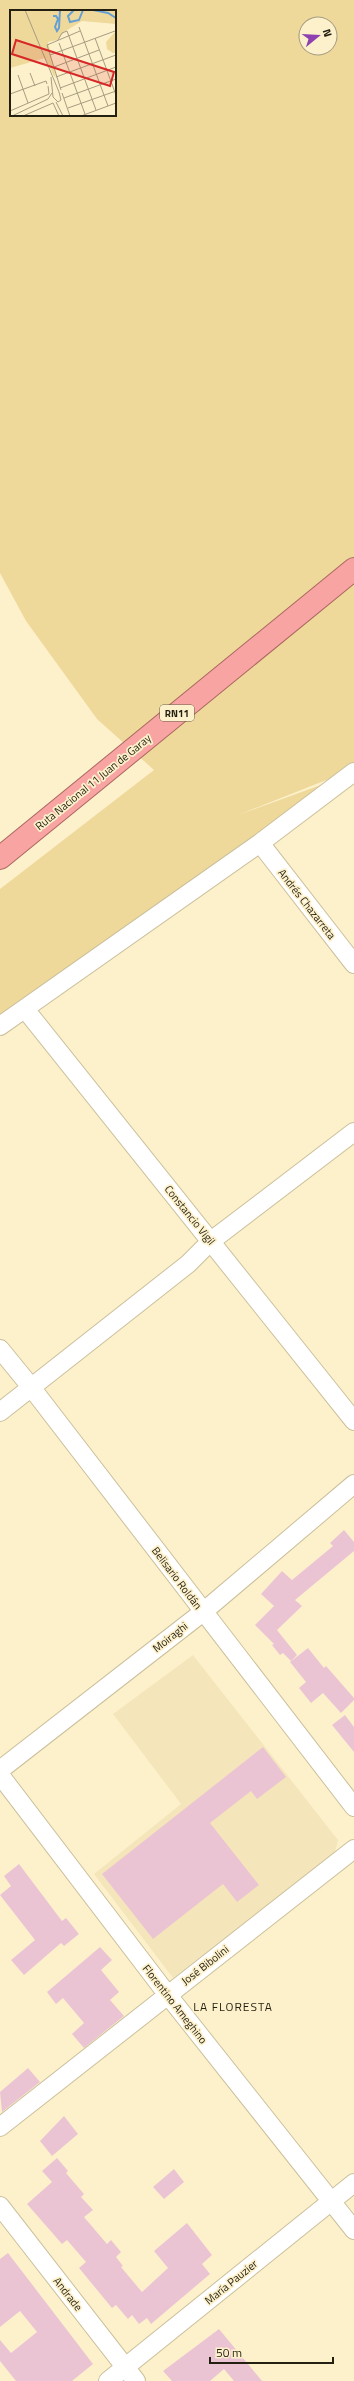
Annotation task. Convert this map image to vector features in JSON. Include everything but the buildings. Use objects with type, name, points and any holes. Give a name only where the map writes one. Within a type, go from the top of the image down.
[{"type":"highway","name":"Ruta Nacional 11 Juan de Garay","points":[[0,858],[354,569]]},
{"type":"street","points":[[0,1026],[260,843],[354,772]]},
{"type":"street","name":"Andrés Chazarreta","points":[[260,843],[354,964]]},
{"type":"street","name":"Constancio Vigil","points":[[26,1009],[354,1421]]},
{"type":"street","points":[[0,1412],[188,1264],[211,1241],[354,1132]]},
{"type":"street","name":"Belisario Roldán","points":[[0,1349],[31,1387],[354,1807]]},
{"type":"street","name":"Moiraghi","points":[[0,1770],[203,1612],[354,1484]]},
{"type":"street","name":"Florentino Ameghino","points":[[0,1775],[167,1994],[354,2230]]},
{"type":"street","name":"José Bibolini","points":[[0,2127],[167,1994],[354,1849]]},
{"type":"street","name":"María Pauzier","points":[[108,2381],[130,2374],[331,2201],[354,2183]]},
{"type":"street","name":"Andrade","points":[[0,2206],[130,2374]]},
{"type":"shaded area","points":[[0,0],[354,0],[354,769],[238,815],[351,774],[0,1026],[0,889],[154,770],[97,719],[26,621],[0,573]]},
{"type":"shaded area","points":[[193,1655],[338,1840],[335,1852],[173,1978],[94,1874],[181,1804],[113,1714]]},
{"type":"district","name":"LA FLORESTA","points":[[233,2006]]}]
